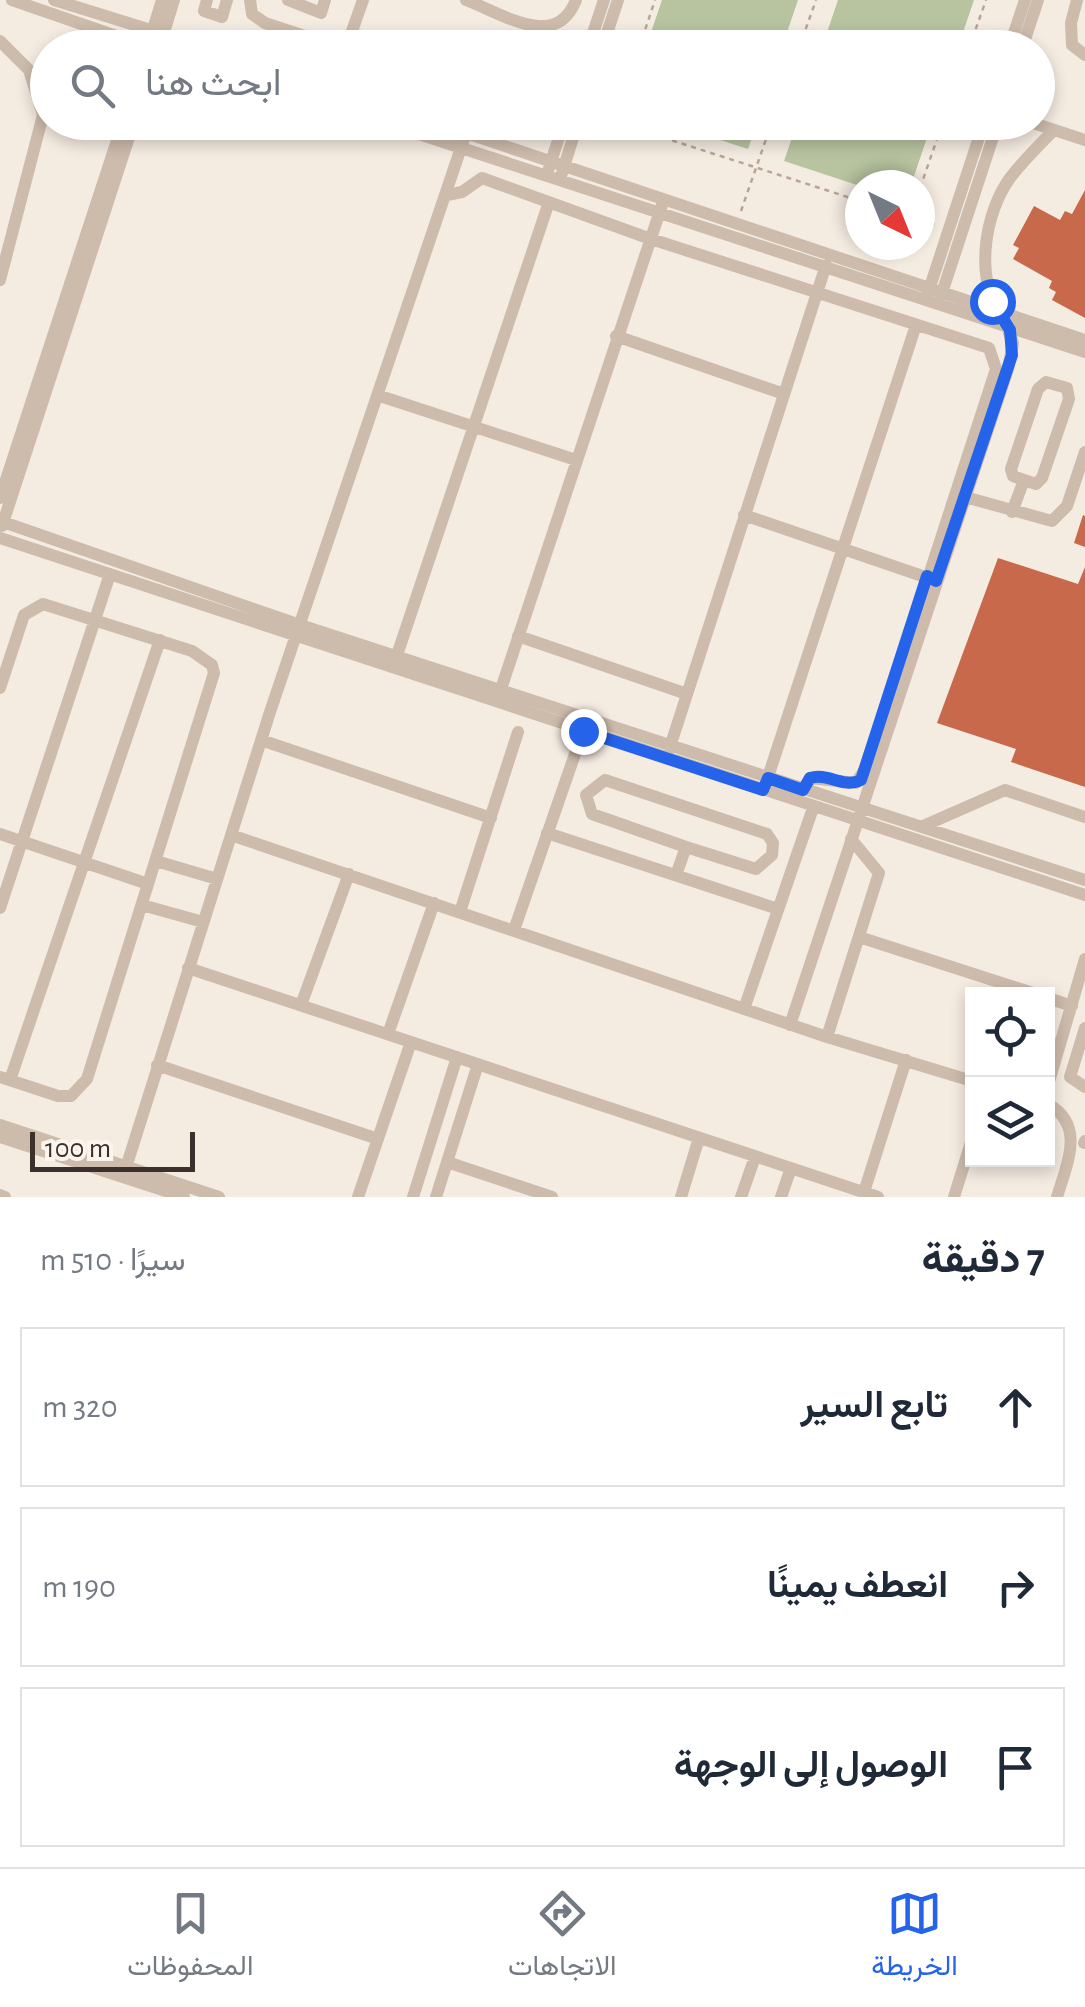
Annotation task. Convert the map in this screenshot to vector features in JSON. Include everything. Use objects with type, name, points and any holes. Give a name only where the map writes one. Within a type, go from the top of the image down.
[{"type":"lane","points":[[12,0],[31,3],[103,30]]},
{"type":"lane","points":[[54,0],[158,30]]},
{"type":"lane","points":[[158,30],[162,0]]},
{"type":"lane","points":[[158,30],[174,0]]},
{"type":"lane","points":[[207,0],[204,11],[222,17],[228,0]]},
{"type":"lane","points":[[250,0],[252,14],[287,30]]},
{"type":"lane","points":[[288,0],[321,12],[325,0]]},
{"type":"lane","points":[[351,30],[363,0]]},
{"type":"lane","points":[[466,0],[502,6],[535,26],[556,27],[569,16],[576,0]]},
{"type":"lane","points":[[594,30],[604,0]]},
{"type":"lane","points":[[608,30],[618,0]]},
{"type":"lane","points":[[1015,30],[1025,0]]},
{"type":"lane","points":[[1028,30],[1038,0]]},
{"type":"lane","points":[[1077,0],[1070,24],[1072,46],[1085,55]]},
{"type":"lane","points":[[0,40],[30,76]]},
{"type":"lane","points":[[1055,131],[1085,140]]},
{"type":"lane","points":[[0,280],[36,140]]},
{"type":"lane","points":[[0,498],[117,140]]},
{"type":"lane","points":[[1,529],[128,140]]},
{"type":"lane","points":[[436,140],[553,178],[737,222],[934,295],[1010,330],[1085,340]]},
{"type":"lane","points":[[124,1172],[261,740],[463,140]]},
{"type":"lane","points":[[484,140],[826,265],[1001,312],[1085,352]]},
{"type":"lane","points":[[558,164],[561,140]]},
{"type":"lane","points":[[553,178],[569,140]]},
{"type":"lane","points":[[934,295],[949,230],[978,140]]},
{"type":"lane","points":[[934,295],[991,140]]},
{"type":"lane","points":[[803,790],[810,778],[818,776],[849,784],[861,780],[1008,369],[1010,330],[989,290],[986,256],[991,220],[1008,181],[1043,140]]},
{"type":"lane","points":[[447,195],[462,192],[482,178],[648,238],[989,348],[996,369],[862,808],[790,1024]]},
{"type":"lane","points":[[395,662],[548,202]]},
{"type":"lane","points":[[498,697],[662,205]]},
{"type":"lane","points":[[668,752],[826,265]]},
{"type":"lane","points":[[765,784],[916,325]]},
{"type":"lane","points":[[616,336],[784,394]]},
{"type":"lane","points":[[1057,382],[1067,388],[1069,400],[1048,463],[1040,482],[1024,480],[1013,476],[1011,469],[1032,405],[1042,385],[1057,382]]},
{"type":"lane","points":[[380,396],[576,460]]},
{"type":"lane","points":[[965,496],[1043,522],[1061,516],[1085,452]]},
{"type":"lane","points":[[1012,512],[1024,480]]},
{"type":"lane","points":[[744,515],[932,579]]},
{"type":"lane","points":[[1,529],[110,574],[395,662],[765,784],[813,808],[857,823],[1078,893],[1085,908]]},
{"type":"lane","points":[[1,529],[298,631]]},
{"type":"lane","points":[[0,908],[110,574]]},
{"type":"lane","points":[[0,688],[28,610],[43,604],[160,640],[204,658],[214,673],[81,1089],[58,1096],[5,1078],[86,859],[160,640]]},
{"type":"lane","points":[[518,636],[687,694]]},
{"type":"lane","points":[[498,697],[583,731],[668,752]]},
{"type":"lane","points":[[514,930],[583,731]]},
{"type":"lane","points":[[460,912],[518,732]]},
{"type":"lane","points":[[261,740],[490,818]]},
{"type":"lane","points":[[605,780],[767,834],[773,843],[772,855],[756,869],[686,847],[592,814],[586,795],[605,780]]},
{"type":"lane","points":[[765,784],[803,790],[1085,880]]},
{"type":"lane","points":[[921,827],[1005,790],[1085,817]]},
{"type":"lane","points":[[744,1008],[813,808]]},
{"type":"lane","points":[[548,833],[778,909]]},
{"type":"lane","points":[[0,834],[86,859],[148,884]]},
{"type":"lane","points":[[231,834],[827,1037],[965,1079]]},
{"type":"lane","points":[[827,1037],[879,873],[852,839]]},
{"type":"lane","points":[[676,876],[686,847]]},
{"type":"lane","points":[[156,860],[217,879]]},
{"type":"lane","points":[[301,1006],[348,874]]},
{"type":"lane","points":[[388,1034],[434,903]]},
{"type":"lane","points":[[142,904],[203,922]]},
{"type":"lane","points":[[859,937],[1014,987]]},
{"type":"lane","points":[[1050,1077],[1085,959]]},
{"type":"lane","points":[[188,968],[871,1195],[906,1060]]},
{"type":"lane","points":[[1055,1000],[1072,1006]]},
{"type":"lane","points":[[1085,1028],[1070,1076],[1085,1087]]},
{"type":"lane","points":[[358,1197],[410,1042]]},
{"type":"lane","points":[[413,1197],[457,1057]]},
{"type":"lane","points":[[436,1197],[478,1064]]},
{"type":"lane","points":[[157,1065],[378,1138]]},
{"type":"lane","points":[[1055,1108],[1066,1113],[1074,1127],[1070,1160],[1057,1197]]},
{"type":"lane","points":[[0,1125],[184,1197]]},
{"type":"lane","points":[[0,1137],[219,1197]]},
{"type":"lane","points":[[680,1197],[699,1138]]},
{"type":"lane","points":[[741,1197],[755,1156]]},
{"type":"lane","points":[[1070,1160],[1085,1166]]},
{"type":"lane","points":[[447,1162],[552,1197]]},
{"type":"lane","points":[[954,1197],[965,1162]]},
{"type":"lane","points":[[782,1197],[792,1168]]},
{"type":"path","points":[[645,30],[654,0]]},
{"type":"path","points":[[805,30],[816,0]]},
{"type":"path","points":[[975,30],[986,0]]},
{"type":"path","points":[[670,140],[845,196]]},
{"type":"path","points":[[737,222],[766,140]]},
{"type":"path","points":[[926,170],[937,140]]},
{"type":"path","points":[[935,225],[949,230]]},
{"type":"green space","points":[[662,0],[798,0],[788,30],[652,30]]},
{"type":"green space","points":[[838,0],[974,0],[964,30],[828,30]]},
{"type":"green space","points":[[720,140],[751,140],[748,149]]},
{"type":"green space","points":[[791,140],[926,140],[916,170],[845,170],[845,181],[784,161]]},
{"type":"building","points":[[1085,190],[1085,318],[1052,300],[1056,292],[1049,288],[1052,281],[1013,259],[1019,248],[1013,245],[1034,206],[1060,220],[1065,211],[1072,214]]},
{"type":"building","points":[[1085,516],[1085,547],[1074,543]]},
{"type":"building","points":[[998,558],[1078,584],[1085,567],[1085,787],[1011,762],[1016,749],[937,723]]},
{"type":"route","points":[[583,731],[763,790],[768,778],[803,790],[810,778],[818,776],[849,784],[861,780],[927,576],[936,581],[1008,369],[1013,343],[1010,330],[992,301]]}]
